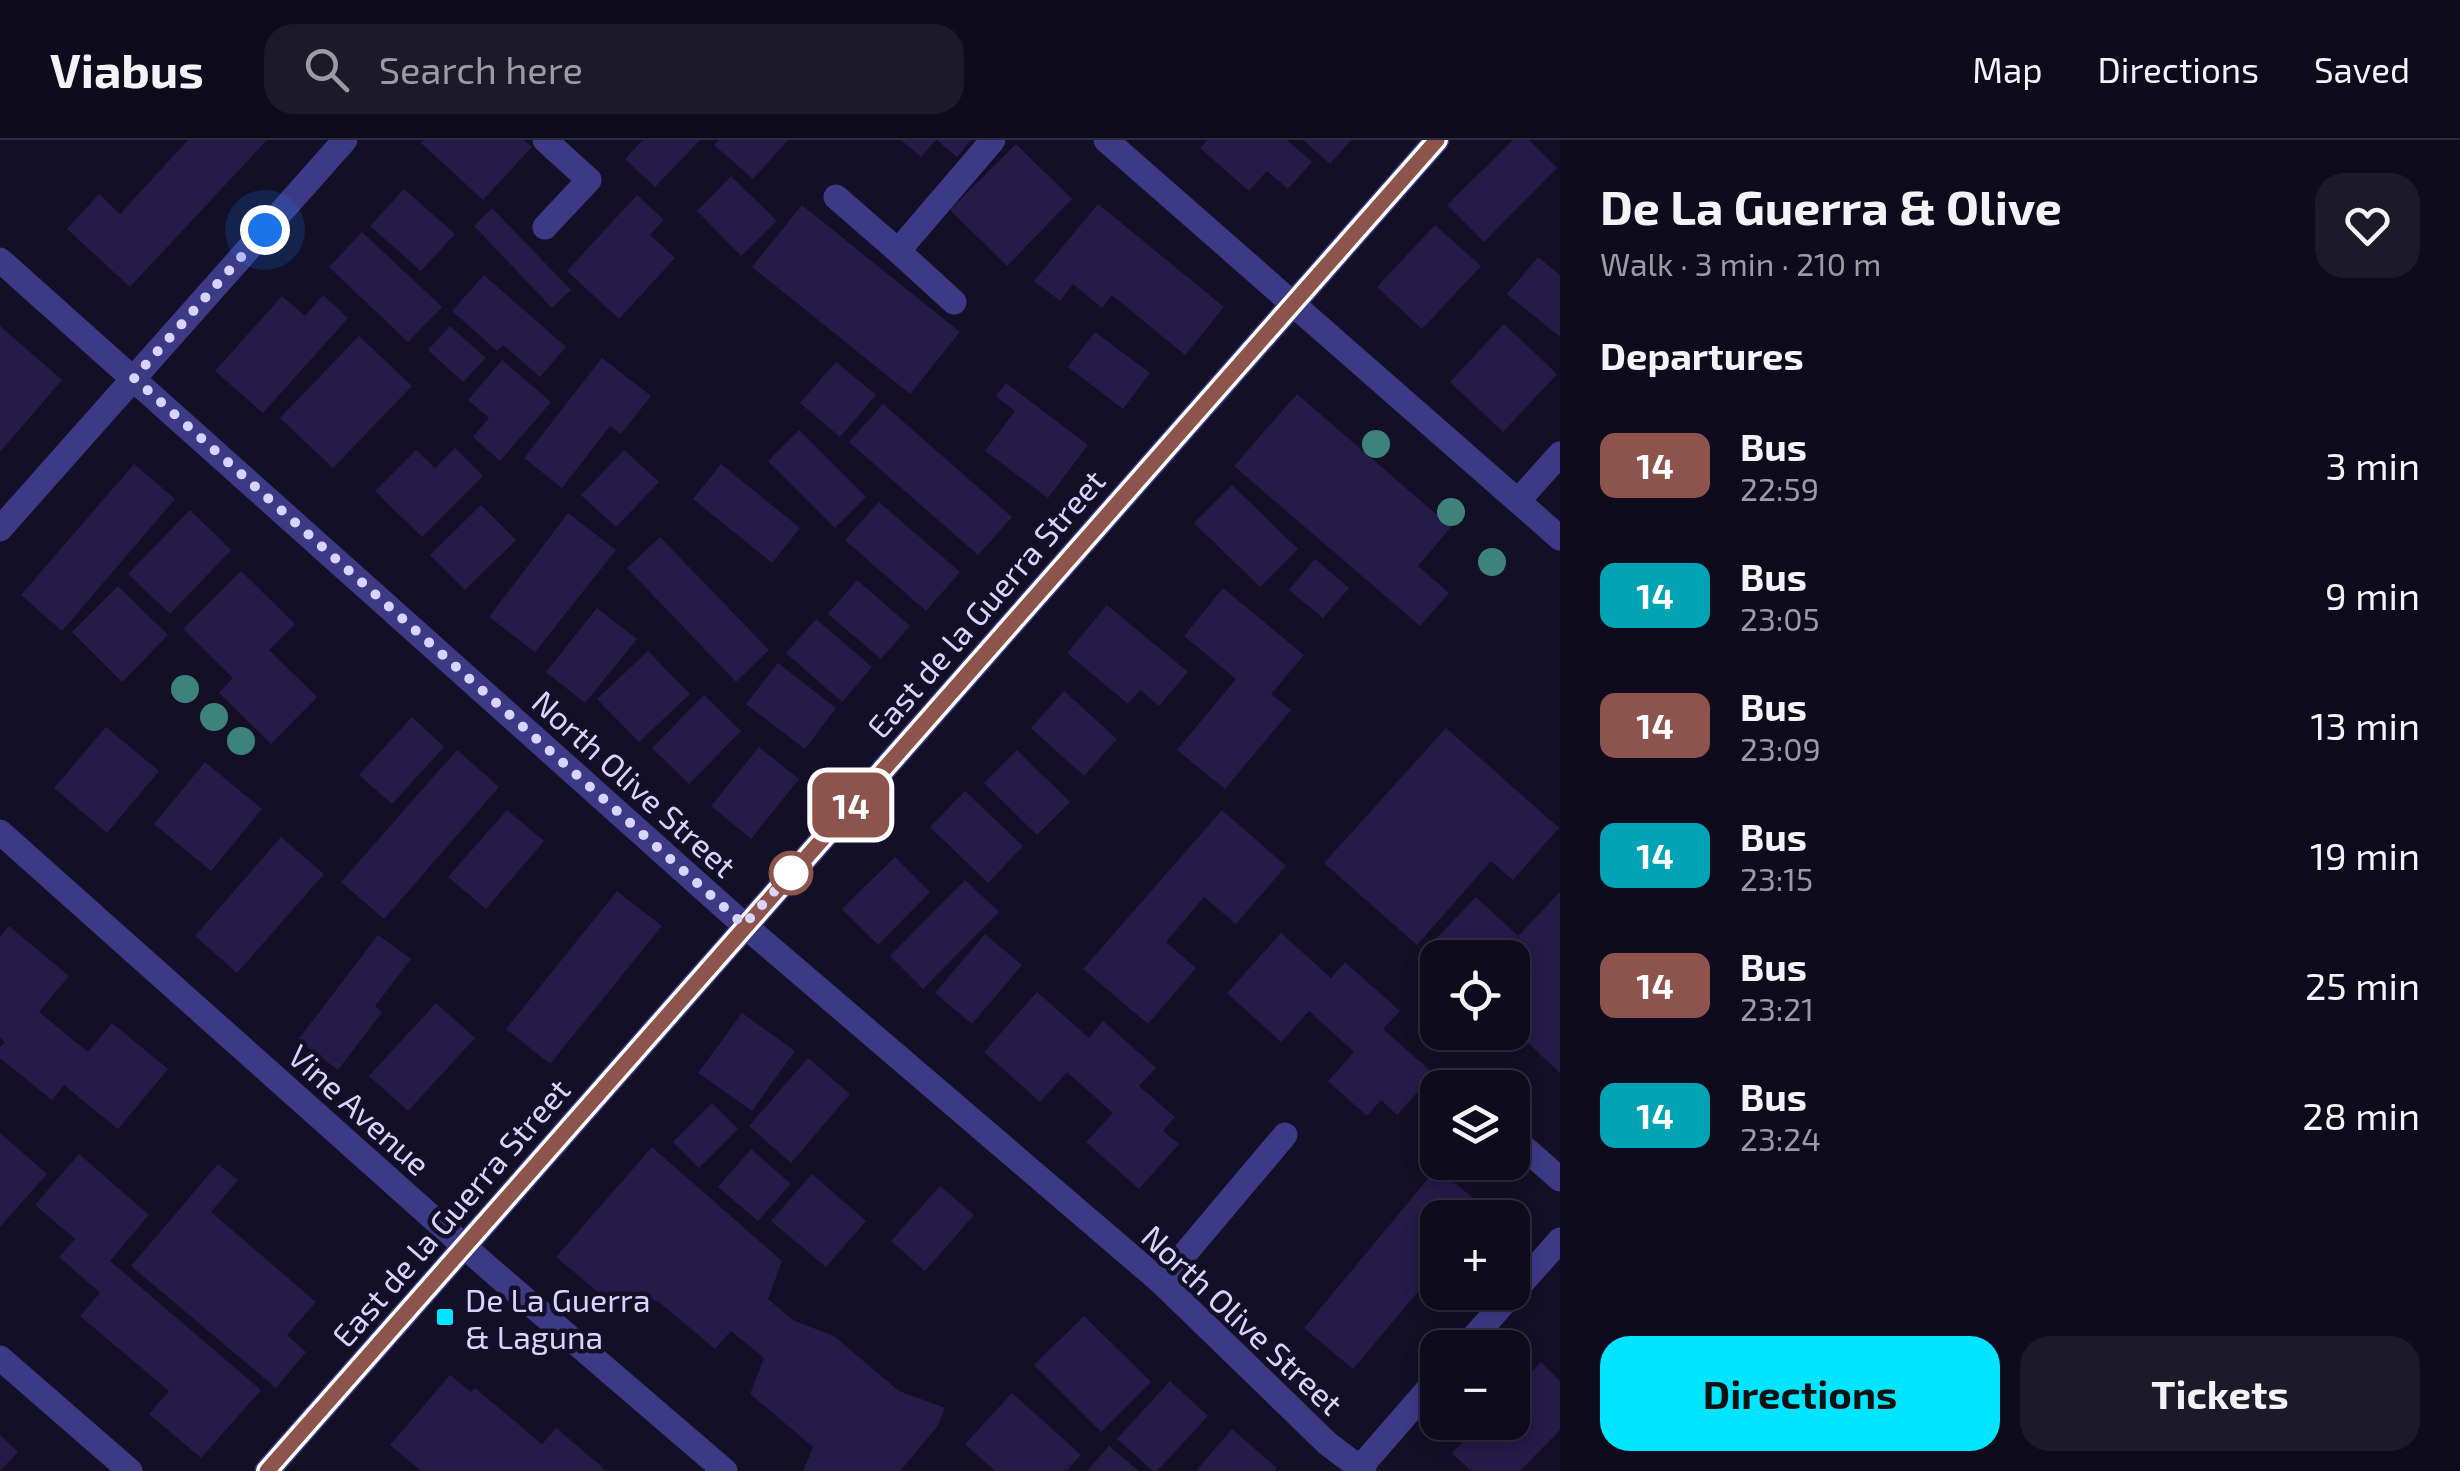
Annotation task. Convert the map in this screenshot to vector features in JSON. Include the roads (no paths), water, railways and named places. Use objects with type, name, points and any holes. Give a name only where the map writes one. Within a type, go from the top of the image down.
[{"type":"street","points":[[0,529],[345,140]]},
{"type":"street","points":[[544,228],[589,180],[545,140]]},
{"type":"street","points":[[898,252],[993,140]]},
{"type":"street","points":[[1106,140],[1560,538]]},
{"type":"street","name":"East de la Guerra Street","points":[[267,1471],[1437,140]]},
{"type":"street","points":[[836,197],[954,302]]},
{"type":"street","name":"North Olive Street","points":[[0,260],[744,925],[1161,1282],[1328,1444],[1360,1470]]},
{"type":"street","points":[[1518,501],[1560,454]]},
{"type":"street","name":"Vine Avenue","points":[[0,832],[464,1246],[725,1471]]},
{"type":"street","points":[[1161,1282],[1286,1135]]},
{"type":"street","points":[[1530,1153],[1560,1179]]},
{"type":"street","points":[[1480,1330],[1560,1240]]},
{"type":"street","points":[[0,1358],[130,1471]]},
{"type":"street","points":[[1360,1470],[1420,1399]]},
{"type":"place","name":"De La Guerra & Laguna","points":[[445,1317]]}]
